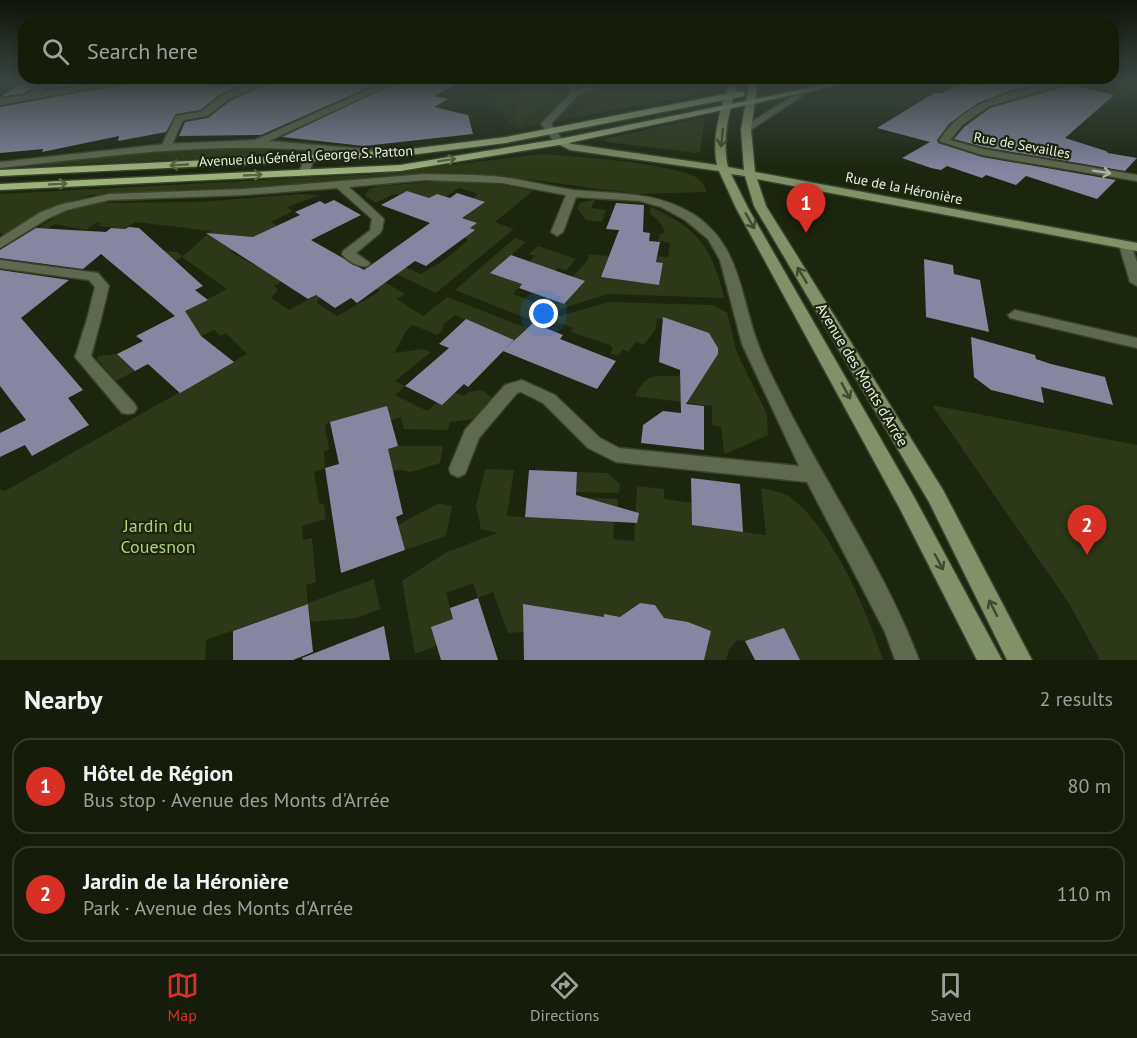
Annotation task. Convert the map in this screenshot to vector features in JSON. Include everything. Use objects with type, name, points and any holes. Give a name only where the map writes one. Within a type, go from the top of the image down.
[{"type":"main road","name":"Avenue du Général George S. Patton","points":[[0,173],[311,153],[394,154],[459,147],[653,111]]},
{"type":"main road","name":"Avenue du Général George S. Patton","points":[[0,187],[400,168],[558,142],[707,111]]},
{"type":"street","points":[[166,147],[179,118],[204,114],[208,111]]},
{"type":"street","points":[[256,143],[328,111]]},
{"type":"street","points":[[556,111],[546,123],[558,142]]},
{"type":"street","name":"Avenue des Monts d'Arrée","points":[[725,111],[720,156],[723,169],[742,208],[906,501],[990,660]]},
{"type":"street","name":"Avenue des Monts d'Arrée","points":[[749,111],[746,129],[750,174],[760,206],[936,496],[1020,660]]},
{"type":"street","points":[[746,129],[775,111]]},
{"type":"street","name":"Rue de Sevailles","points":[[975,111],[948,134],[944,141],[982,152],[1137,178]]},
{"type":"street","name":"Rue de la Héronière","points":[[558,142],[570,147],[723,169],[1131,246]]},
{"type":"street","points":[[0,165],[166,147],[256,143],[311,153],[304,173]]},
{"type":"street","points":[[0,244],[43,216],[63,207],[98,199],[341,186],[450,176],[502,180],[572,193],[641,198],[665,205],[689,217],[713,237],[727,260],[750,344],[813,475],[895,627],[907,660]]},
{"type":"street","points":[[341,186],[378,219],[376,230],[348,254],[363,263]]},
{"type":"street","points":[[556,232],[572,193]]},
{"type":"street","points":[[1131,246],[1137,282]]},
{"type":"street","points":[[0,264],[93,276],[102,286],[83,357],[128,408]]},
{"type":"street","points":[[1016,315],[1137,343]]},
{"type":"street","points":[[458,469],[471,435],[511,389],[522,386],[549,399],[594,443],[616,455],[813,475]]},
{"type":"shaded area","points":[[499,111],[611,111],[515,129]]},
{"type":"green space","points":[[517,111],[536,111],[516,128]]},
{"type":"green space","points":[[579,111],[607,111],[573,117]]},
{"type":"green space","points":[[700,118],[705,121],[700,152],[697,153],[607,142],[604,139]]},
{"type":"green space","points":[[192,148],[262,148],[269,151],[257,156],[18,167],[71,159]]},
{"type":"green space","points":[[543,154],[673,169],[700,180],[707,192],[638,194],[503,176],[418,174],[210,192],[92,195],[57,205],[8,234],[0,233],[0,194],[376,174]]},
{"type":"green space","points":[[443,181],[503,185],[533,191],[495,222],[514,229],[436,293],[390,271],[398,264],[421,274],[445,260],[468,240],[464,237],[474,230],[470,228],[476,223],[452,214],[478,194],[459,188],[445,197],[437,194],[429,198],[407,191],[399,195],[393,194],[376,203],[365,196],[369,189],[378,186]]},
{"type":"green space","name":"Jardin du Couesnon","points":[[300,194],[320,195],[287,207],[293,211],[271,222],[277,226],[270,233],[231,252],[258,267],[282,255],[323,261],[274,286],[278,290],[271,298],[289,310],[321,293],[317,303],[337,316],[380,291],[361,280],[371,274],[405,294],[397,299],[423,316],[447,297],[527,328],[497,357],[494,332],[455,315],[444,324],[442,331],[437,335],[413,325],[407,330],[394,353],[424,349],[431,352],[395,381],[405,386],[395,395],[427,411],[437,402],[455,393],[464,396],[469,392],[482,390],[492,398],[473,419],[450,422],[448,430],[404,429],[401,417],[383,423],[330,422],[325,425],[329,449],[324,451],[325,468],[314,472],[319,503],[324,504],[326,519],[302,526],[303,540],[312,538],[316,582],[306,585],[308,603],[374,579],[380,609],[357,618],[311,622],[308,604],[206,640],[205,660],[0,660],[0,489],[5,491],[247,354],[226,333],[221,336],[214,330],[201,336],[175,316],[227,289],[182,257],[211,231],[135,222],[125,229],[98,226],[102,223],[97,222],[86,230],[54,224],[20,248],[10,246],[62,213],[93,203],[198,202]]},
{"type":"green space","points":[[596,199],[591,208],[606,210],[602,222],[586,220],[577,208],[580,203]]},
{"type":"green space","points":[[651,207],[681,223],[701,242],[715,266],[724,298],[608,294],[528,319],[455,290],[515,238],[526,242],[491,273],[522,284],[513,294],[535,302],[557,304],[573,294],[583,284],[572,277],[587,261],[589,254],[618,257],[618,279],[659,285],[663,263],[656,262],[658,256],[668,257],[670,243],[658,241],[659,235],[665,232],[659,221],[650,214]]},
{"type":"green space","points":[[538,246],[576,259],[566,271],[558,268],[552,274],[529,262],[535,256],[529,254]]},
{"type":"green space","points":[[156,250],[178,252],[182,257],[165,267]]},
{"type":"green space","points":[[608,302],[712,305],[727,312],[737,353],[767,414],[768,435],[724,453],[721,427],[712,425],[712,406],[635,396],[643,383],[652,377],[679,376],[682,370],[711,365],[717,355],[681,327],[657,318],[656,329],[644,345],[636,342],[628,352],[623,349],[618,356],[610,353],[613,349],[610,345],[571,332],[573,328],[550,319]]},
{"type":"green space","points":[[117,354],[135,371],[116,381],[97,359],[98,356]]},
{"type":"green space","points":[[932,405],[1137,445],[1137,660],[1100,660],[1068,602]]},
{"type":"green space","points":[[398,446],[443,446],[440,463],[411,472],[384,471],[379,452]]},
{"type":"green space","points":[[485,469],[514,470],[507,516],[574,520],[576,497],[618,499],[618,507],[615,507],[613,539],[634,541],[637,486],[664,489],[664,499],[692,503],[692,525],[766,535],[761,488],[785,494],[804,509],[833,547],[868,618],[883,660],[800,660],[784,629],[745,641],[737,640],[729,650],[726,660],[704,660],[711,631],[688,622],[661,617],[655,605],[640,603],[632,608],[631,619],[524,604],[524,632],[508,633],[493,592],[478,598],[473,583],[446,593],[453,619],[432,627],[437,646],[415,654],[402,581],[445,553],[497,533],[481,529],[476,506]]},
{"type":"green space","points":[[577,472],[608,473],[620,484],[619,493],[576,492]]},
{"type":"green space","points":[[439,503],[452,506],[446,536],[405,550],[398,525]]},
{"type":"building","points":[[0,111],[195,111],[176,114],[166,132],[118,141],[119,136],[42,152],[43,149],[0,153]]},
{"type":"building","points":[[217,111],[316,111],[261,135],[179,136],[185,122],[208,118]]},
{"type":"building","points":[[337,111],[450,111],[468,115],[473,134],[364,146],[282,137]]},
{"type":"building","points":[[905,111],[967,111],[949,124],[937,140],[938,143],[982,157],[1116,180],[1097,199],[1026,176],[1016,185],[986,175],[982,178],[947,166],[941,170],[931,168],[902,158],[930,142],[877,128]]},
{"type":"building","points":[[986,111],[1096,111],[1065,138],[1108,153],[1137,158],[1125,171],[983,147],[954,139],[964,127]]},
{"type":"building","points":[[407,191],[429,198],[437,194],[450,198],[457,193],[485,202],[462,218],[477,223],[470,228],[475,230],[426,266],[415,261],[357,303],[351,298],[335,308],[316,295],[308,299],[206,233],[253,237],[300,215],[295,212],[320,201],[325,204],[334,200],[361,215],[311,240],[364,270],[430,223],[381,205]]},
{"type":"building","points":[[616,203],[644,205],[643,232],[650,233],[649,241],[660,242],[656,262],[663,263],[659,285],[601,277],[619,230],[606,229]]},
{"type":"building","points":[[36,228],[106,232],[111,228],[139,228],[203,286],[195,290],[208,300],[185,311],[201,336],[234,362],[180,393],[148,364],[135,371],[117,354],[143,341],[136,336],[175,316],[101,254],[83,269],[0,258],[0,250]]},
{"type":"building","points":[[511,255],[585,281],[564,304],[519,288],[522,284],[490,273]]},
{"type":"building","points":[[924,259],[953,265],[954,274],[980,280],[989,332],[926,317]]},
{"type":"building","points":[[0,270],[69,280],[21,318],[83,390],[68,398],[89,425],[32,456],[25,445],[0,457],[0,433],[26,420],[0,386]]},
{"type":"building","points":[[663,317],[709,333],[718,348],[718,354],[686,404],[704,406],[704,450],[641,443],[643,425],[663,411],[681,413],[680,370],[659,362]]},
{"type":"building","points":[[466,319],[514,340],[468,387],[464,384],[442,405],[405,386],[449,348],[439,344]]},
{"type":"building","points":[[533,323],[563,335],[560,339],[616,361],[597,389],[503,351]]},
{"type":"building","points":[[971,337],[1035,355],[1036,359],[1051,364],[1105,377],[1113,405],[1041,387],[1044,403],[991,390],[974,377]]},
{"type":"building","points":[[387,406],[398,446],[388,449],[403,514],[396,517],[405,550],[341,573],[325,468],[339,464],[330,422]]},
{"type":"building","points":[[529,470],[577,472],[576,495],[639,513],[637,523],[525,517]]},
{"type":"building","points":[[691,478],[740,484],[743,532],[692,525]]},
{"type":"building","points":[[478,598],[498,660],[441,660],[431,627],[453,619],[450,608]]},
{"type":"building","points":[[640,603],[655,605],[664,618],[688,622],[711,631],[704,660],[524,660],[523,604],[604,617],[604,614],[620,617]]},
{"type":"building","points":[[308,604],[313,652],[293,660],[233,660],[233,631]]},
{"type":"building","points":[[384,626],[390,660],[303,660],[302,658]]},
{"type":"building","points":[[784,628],[800,660],[755,660],[745,641]]},
{"type":"place","name":"Hôtel de Région","points":[[806,233]]},
{"type":"place","name":"Jardin de la Héronière","points":[[1087,555]]}]
